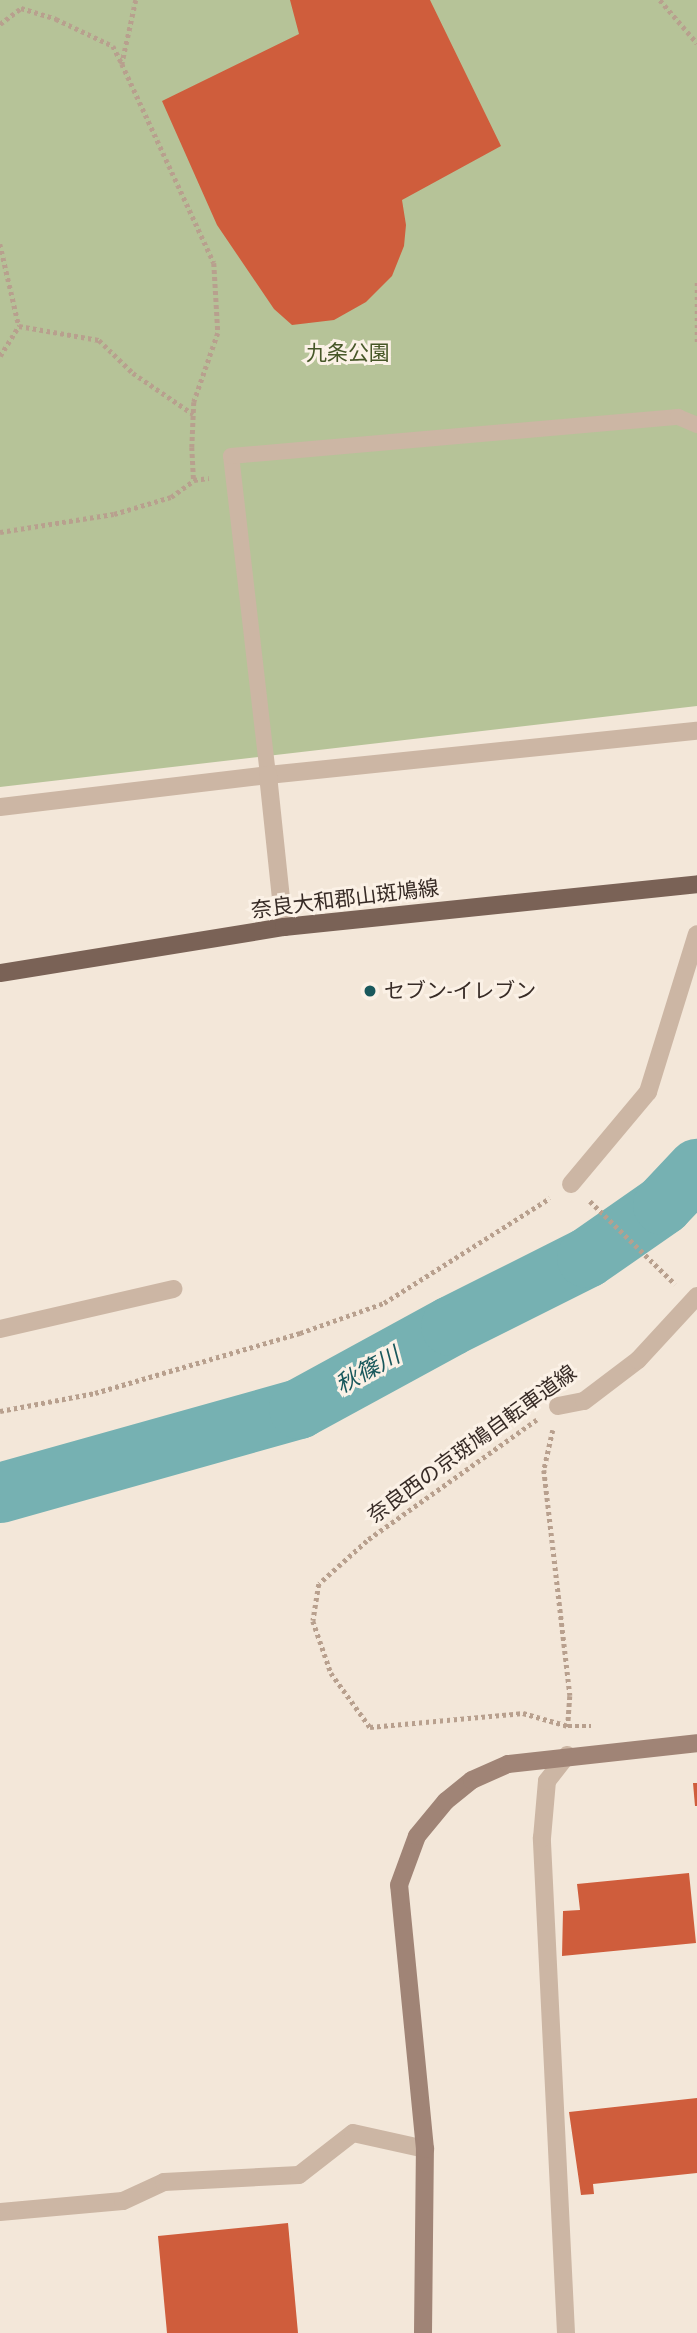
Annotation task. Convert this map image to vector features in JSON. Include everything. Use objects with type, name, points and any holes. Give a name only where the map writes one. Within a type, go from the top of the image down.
[{"type":"main road","name":"奈良大和郡山斑鳩線","points":[[0,973],[285,927],[697,884]]},
{"type":"street","points":[[0,807],[268,775],[697,731]]},
{"type":"street","points":[[268,775],[285,927]]},
{"type":"street","points":[[571,1184],[648,1092],[697,934]]},
{"type":"street","points":[[0,1329],[173,1289]]},
{"type":"street","points":[[558,1406],[584,1401],[638,1360],[697,1296]]},
{"type":"street","points":[[423,2333],[425,2148],[399,1885],[417,1836],[446,1801],[472,1780],[508,1764],[567,1755],[697,1743]]},
{"type":"street","points":[[566,2333],[542,1838],[547,1781],[567,1755]]},
{"type":"street","points":[[0,2212],[123,2201],[164,2182],[299,2175],[353,2133],[425,2148]]},
{"type":"lane","points":[[268,775],[231,456],[678,417],[697,425]]},
{"type":"path","points":[[122,64],[136,0]]},
{"type":"path","points":[[660,0],[697,43]]},
{"type":"path","points":[[0,24],[21,8],[56,19],[113,46],[214,263],[218,333],[193,414],[194,480]]},
{"type":"path","points":[[0,244],[19,326],[0,356]]},
{"type":"path","points":[[697,282],[697,342]]},
{"type":"path","points":[[19,326],[99,340],[133,373],[193,414]]},
{"type":"path","points":[[0,531],[114,514],[171,497],[194,480],[234,474]]},
{"type":"path","points":[[0,1411],[95,1393],[300,1333],[384,1303],[571,1184],[675,1280],[676,1294]]},
{"type":"path","points":[[558,1406],[544,1470],[570,1696],[567,1755]]},
{"type":"path","name":"奈良西の京斑鳩自転車道線","points":[[558,1406],[367,1541],[318,1584],[313,1621],[331,1673],[370,1727],[523,1713],[568,1726],[604,1725]]},
{"type":"green space","name":"九条公園","points":[[0,0],[697,0],[697,706],[0,787]]},
{"type":"building","points":[[290,0],[430,0],[501,146],[402,200],[406,225],[404,246],[392,276],[366,302],[334,320],[292,325],[274,309],[217,225],[162,101],[299,34]]},
{"type":"building","points":[[693,1783],[697,1783],[697,1806],[695,1806]]},
{"type":"building","points":[[689,1873],[696,1943],[562,1956],[563,1911],[580,1910],[577,1884]]},
{"type":"building","points":[[697,2098],[697,2173],[593,2184],[594,2194],[581,2195],[569,2112]]},
{"type":"building","points":[[288,2223],[298,2333],[167,2333],[158,2236]]},
{"type":"waterway","name":"秋篠川","points":[[0,1493],[299,1409],[451,1326],[587,1258],[663,1205],[697,1169]]},
{"type":"place","name":"セブン-イレブン","points":[[370,991]]}]
